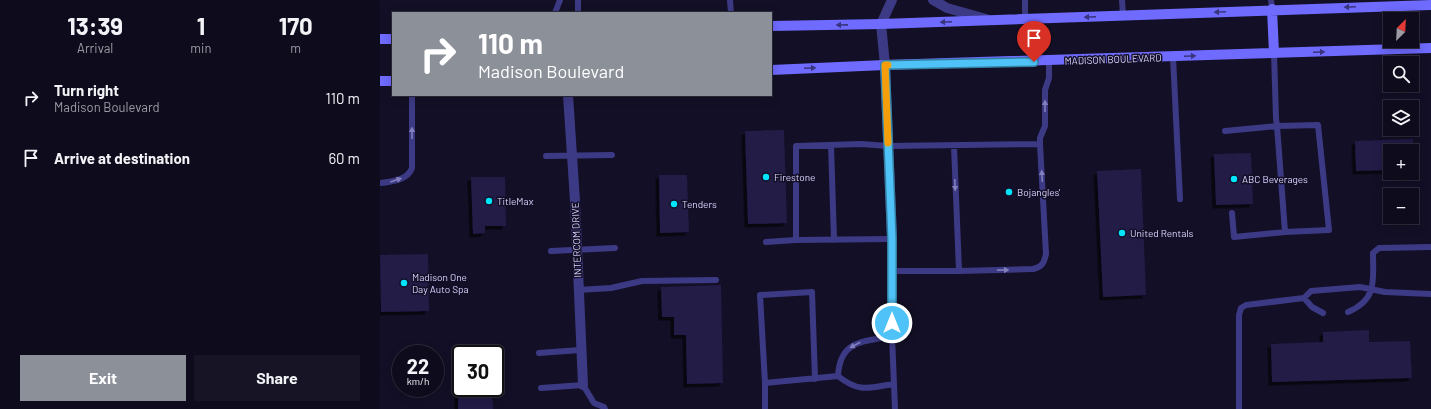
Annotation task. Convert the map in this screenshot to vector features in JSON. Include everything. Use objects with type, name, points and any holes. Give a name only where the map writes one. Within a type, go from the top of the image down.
[{"type":"main road","points":[[772,26],[1123,16],[1272,5],[1431,5]]},
{"type":"main road","points":[[1272,5],[1274,53]]},
{"type":"main road","points":[[380,39],[392,39]]},
{"type":"main road","name":"MADISON BOULEVARD","points":[[772,70],[1431,48]]},
{"type":"main road","points":[[380,81],[392,81]]},
{"type":"street","points":[[892,0],[881,24],[885,65],[892,239],[892,336]]},
{"type":"street","points":[[933,0],[947,8],[990,20]]},
{"type":"street","name":"INTERCOM DRIVE","points":[[568,96],[583,385]]},
{"type":"lane","points":[[555,12],[560,0]]},
{"type":"lane","points":[[578,0],[578,12]]},
{"type":"lane","points":[[730,0],[731,12]]},
{"type":"lane","points":[[1025,0],[1026,19]]},
{"type":"lane","points":[[1122,0],[1123,16]]},
{"type":"lane","points":[[1274,53],[1277,126],[1285,232]]},
{"type":"lane","points":[[1173,57],[1180,199]]},
{"type":"lane","points":[[892,271],[1033,269],[1040,267],[1045,262],[1046,254],[1040,138],[1045,126],[1045,90],[1049,78],[1049,61]]},
{"type":"lane","points":[[380,183],[394,181],[407,176],[411,172],[412,96]]},
{"type":"lane","points":[[1225,131],[1277,126],[1318,125],[1329,230],[1285,232],[1234,237],[1232,213]]},
{"type":"lane","points":[[796,240],[796,146],[861,144],[888,146],[954,146],[1040,144]]},
{"type":"lane","points":[[831,145],[834,240]]},
{"type":"lane","points":[[954,146],[959,271]]},
{"type":"lane","points":[[546,156],[612,155]]},
{"type":"lane","points":[[766,242],[796,240],[892,239]]},
{"type":"lane","points":[[1348,312],[1361,306],[1373,290],[1373,253],[1379,248],[1431,247]]},
{"type":"lane","points":[[551,251],[577,251],[615,248]]},
{"type":"lane","points":[[578,290],[611,288],[642,281],[716,280]]},
{"type":"lane","points":[[1239,409],[1241,308],[1246,304],[1304,298],[1311,291],[1360,287],[1385,292],[1431,294]]},
{"type":"lane","points":[[765,409],[760,295],[812,292],[815,379]]},
{"type":"lane","points":[[1304,298],[1312,307],[1322,313]]},
{"type":"lane","points":[[838,376],[839,362],[845,351],[857,343],[892,336],[895,409]]},
{"type":"lane","points":[[539,353],[580,350]]},
{"type":"lane","points":[[765,383],[838,376],[850,386],[863,390],[893,384]]},
{"type":"lane","points":[[541,388],[583,385],[592,406],[604,407],[605,409]]},
{"type":"building","name":"Firestone","points":[[784,130],[787,223],[748,224],[745,131]]},
{"type":"building","points":[[1413,139],[1413,144],[1383,144],[1383,170],[1356,171],[1355,141]]},
{"type":"building","name":"ABC Beverages","points":[[1251,153],[1253,204],[1216,205],[1214,154]]},
{"type":"building","name":"United Rentals","points":[[1141,169],[1146,295],[1103,297],[1097,171]]},
{"type":"building","name":"Tenders","points":[[659,175],[687,175],[689,232],[660,233]]},
{"type":"building","name":"TitleMax","points":[[471,177],[505,177],[506,226],[485,226],[485,233],[473,234]]},
{"type":"building","name":"Madison One Day Auto Spa","points":[[428,254],[429,311],[381,312],[380,255]]},
{"type":"building","points":[[721,285],[723,383],[687,384],[686,335],[674,335],[674,317],[662,317],[661,287]]},
{"type":"building","points":[[1369,330],[1369,342],[1410,341],[1412,378],[1272,382],[1271,344],[1323,342],[1323,332]]},
{"type":"building","points":[[458,397],[492,397],[493,409],[458,409]]},
{"type":"slow traffic","points":[[888,65],[885,65],[888,143]]},
{"type":"place","name":"Firestone","points":[[766,177]]},
{"type":"place","name":"ABC Beverages","points":[[1234,179]]},
{"type":"place","name":"Bojangles'","points":[[1009,192]]},
{"type":"place","name":"TitleMax","points":[[489,201]]},
{"type":"place","name":"Tenders","points":[[674,204]]},
{"type":"place","name":"United Rentals","points":[[1122,233]]},
{"type":"place","name":"Madison One Day Auto Spa","points":[[404,283]]},
{"type":"route","points":[[892,323],[892,239],[885,65],[1034,62]]}]
